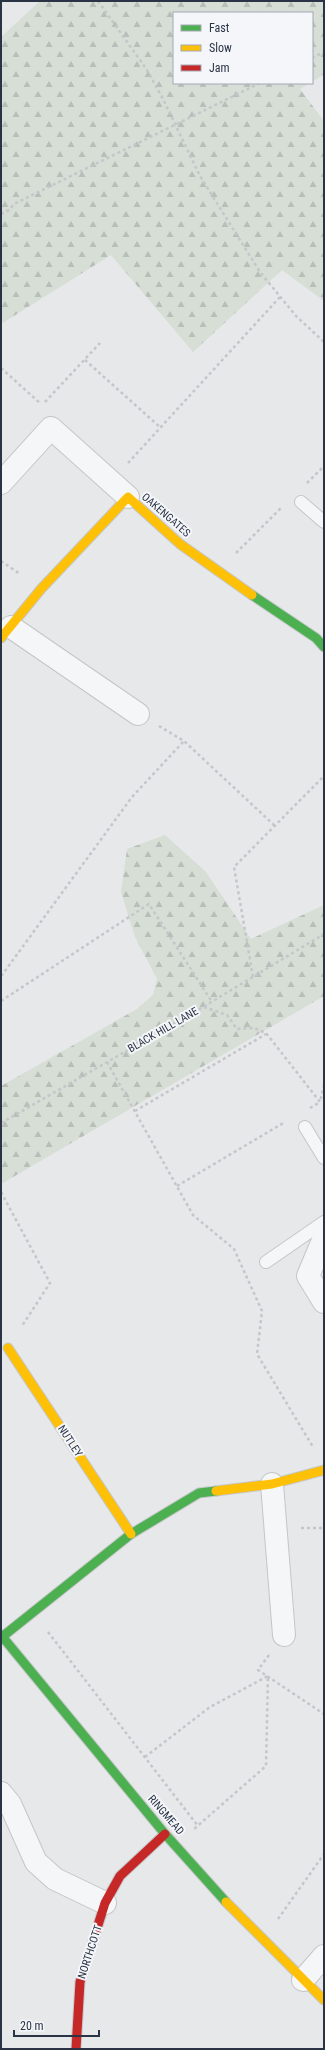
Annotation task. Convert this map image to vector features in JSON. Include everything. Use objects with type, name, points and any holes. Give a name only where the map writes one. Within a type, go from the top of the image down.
[{"type":"street","points":[[1,483],[51,428],[128,497]]},
{"type":"street","name":"OAKENGATES","points":[[6,632],[41,589],[128,497],[180,544],[218,572],[321,638]]},
{"type":"street","points":[[6,632],[138,714]]},
{"type":"street","points":[[324,1238],[308,1276],[324,1302]]},
{"type":"street","name":"NUTLEY","points":[[8,1348],[131,1534]]},
{"type":"street","points":[[2,1636],[34,1613],[131,1534],[199,1493],[272,1484],[324,1470]]},
{"type":"street","points":[[272,1484],[284,1635]]},
{"type":"street","name":"RINGMEAD","points":[[2,1636],[165,1834],[235,1912],[324,2000]]},
{"type":"street","points":[[1,1793],[10,1804],[36,1862],[55,1879],[105,1903]]},
{"type":"street","name":"NORTHCOTT","points":[[76,2049],[80,1982],[105,1903],[120,1876],[165,1834]]},
{"type":"street","points":[[303,1980],[324,1956]]},
{"type":"lane","points":[[302,502],[324,522]]},
{"type":"lane","points":[[305,1126],[324,1158]]},
{"type":"lane","points":[[266,1262],[324,1222]]},
{"type":"path","points":[[98,1],[147,70],[163,99],[200,176],[260,272],[296,316],[324,342]]},
{"type":"path","points":[[313,58],[324,52]]},
{"type":"path","points":[[1,214],[9,210],[14,204],[258,84]]},
{"type":"path","points":[[111,482],[280,297]]},
{"type":"path","points":[[1,368],[42,405],[100,343]]},
{"type":"path","points":[[85,360],[161,428]]},
{"type":"path","points":[[304,486],[324,466]]},
{"type":"path","points":[[218,572],[284,506]]},
{"type":"path","points":[[138,714],[184,741],[275,826]]},
{"type":"path","points":[[1,974],[2,975],[132,797],[184,741]]},
{"type":"path","points":[[253,977],[234,867],[324,776]]},
{"type":"path","points":[[1,1001],[149,904],[212,1002]]},
{"type":"path","name":"BLACK HILL LANE","points":[[1,1123],[212,1002],[324,934]]},
{"type":"path","points":[[203,1007],[226,1016],[237,1029],[254,1028],[266,1034],[320,1102]]},
{"type":"path","points":[[135,1111],[266,1034]]},
{"type":"path","points":[[107,1062],[193,1215],[234,1249],[262,1311],[257,1354],[316,1451]]},
{"type":"path","points":[[304,1111],[320,1102],[324,1085]]},
{"type":"path","points":[[177,1186],[287,1121]]},
{"type":"path","points":[[1,1192],[50,1283],[8,1348]]},
{"type":"path","points":[[34,1613],[198,1826]]},
{"type":"path","points":[[284,1635],[258,1670],[324,1714]]},
{"type":"path","points":[[144,1757],[210,1707],[268,1676]]},
{"type":"path","points":[[176,1845],[266,1766],[268,1676]]},
{"type":"path","points":[[264,1940],[324,1854]]},
{"type":"green space","points":[[40,1],[324,1],[324,74],[313,81],[313,12],[173,12],[173,84],[308,84],[300,89],[324,121],[324,301],[282,270],[193,352],[111,255],[1,324],[1,37]]},
{"type":"green space","points":[[165,835],[206,872],[251,939],[324,905],[324,996],[1,1184],[1,1086],[137,1009],[153,995],[157,979],[135,937],[121,892],[127,849]]},
{"type":"traffic: fast","points":[[252,595],[316,638],[324,647]]},
{"type":"traffic: fast","points":[[2,1637],[131,1534],[199,1493],[216,1491]]},
{"type":"traffic: fast","points":[[1,1635],[165,1834],[226,1902]]},
{"type":"traffic: slow","points":[[1,638],[41,589],[128,497],[180,544],[252,595]]},
{"type":"traffic: slow","points":[[8,1348],[131,1534]]},
{"type":"traffic: slow","points":[[216,1491],[272,1484],[324,1470]]},
{"type":"traffic: slow","points":[[226,1902],[324,2000]]},
{"type":"traffic: jam","points":[[76,2049],[80,1982],[105,1903],[120,1876],[165,1834]]}]
